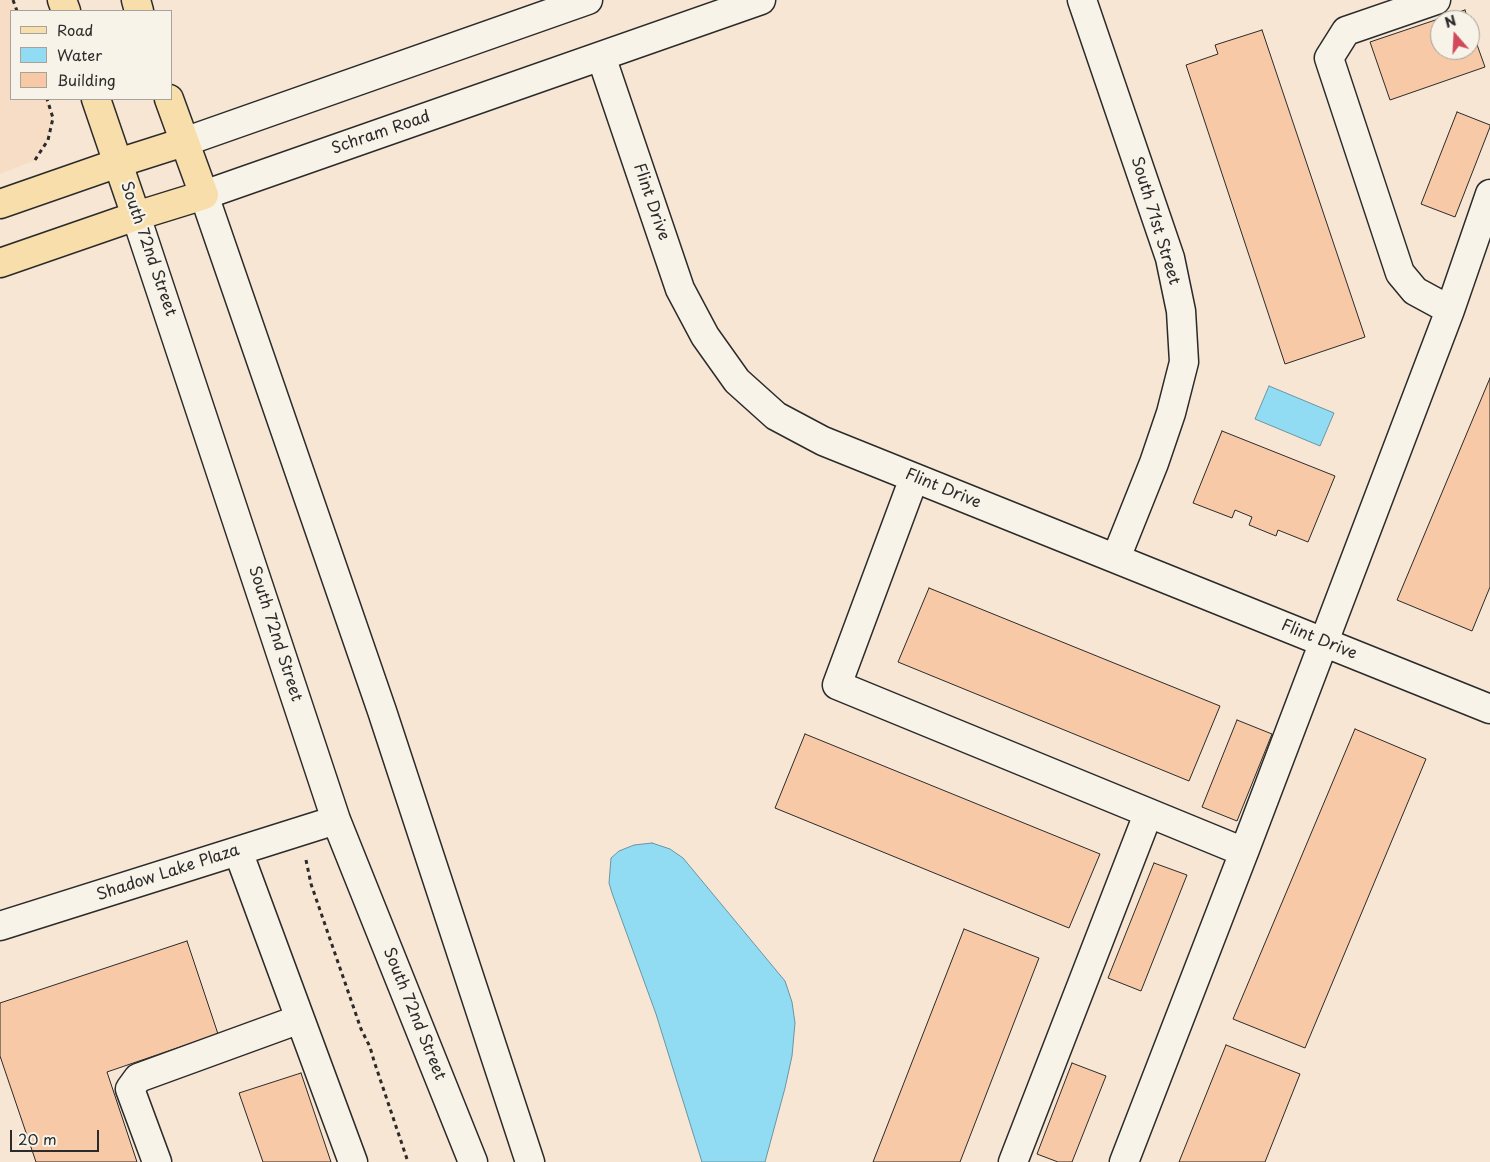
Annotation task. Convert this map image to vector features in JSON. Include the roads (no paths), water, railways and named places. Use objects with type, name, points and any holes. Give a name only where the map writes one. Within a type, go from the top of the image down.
[{"type":"main road","name":"South 72nd Street","points":[[96,100],[136,216]]},
{"type":"main road","points":[[169,100],[204,195]]},
{"type":"main road","points":[[0,204],[184,142]]},
{"type":"main road","name":"Schram Road","points":[[0,263],[136,216],[204,195]]},
{"type":"street","points":[[184,142],[588,0]]},
{"type":"street","name":"Schram Road","points":[[204,195],[762,0]]},
{"type":"street","name":"South 71st Street","points":[[1082,0],[1170,258],[1181,310],[1184,362],[1171,413],[1154,463],[1116,558]]},
{"type":"street","points":[[1436,0],[1346,31],[1329,58],[1400,273],[1415,291],[1450,310]]},
{"type":"street","name":"Flint Drive","points":[[601,56],[680,289],[705,336],[737,381],[776,416],[823,441],[1490,708]]},
{"type":"street","points":[[1124,1162],[1450,310],[1490,194]]},
{"type":"street","points":[[204,195],[382,711],[530,1162]]},
{"type":"street","name":"South 72nd Street","points":[[136,216],[336,820],[473,1162]]},
{"type":"street","points":[[914,478],[837,685],[1244,852]]},
{"type":"street","points":[[1013,1162],[1148,814]]},
{"type":"street","name":"Shadow Lake Plaza","points":[[0,926],[336,820]]},
{"type":"street","points":[[238,851],[353,1162]]},
{"type":"street","points":[[157,1162],[130,1089],[138,1078],[300,1019]]},
{"type":"water","points":[[1269,386],[1334,413],[1320,446],[1255,419]]},
{"type":"water","points":[[652,843],[670,849],[683,858],[785,981],[792,1002],[795,1023],[792,1056],[765,1162],[702,1162],[656,1014],[609,883],[611,858],[619,851],[634,845]]}]
